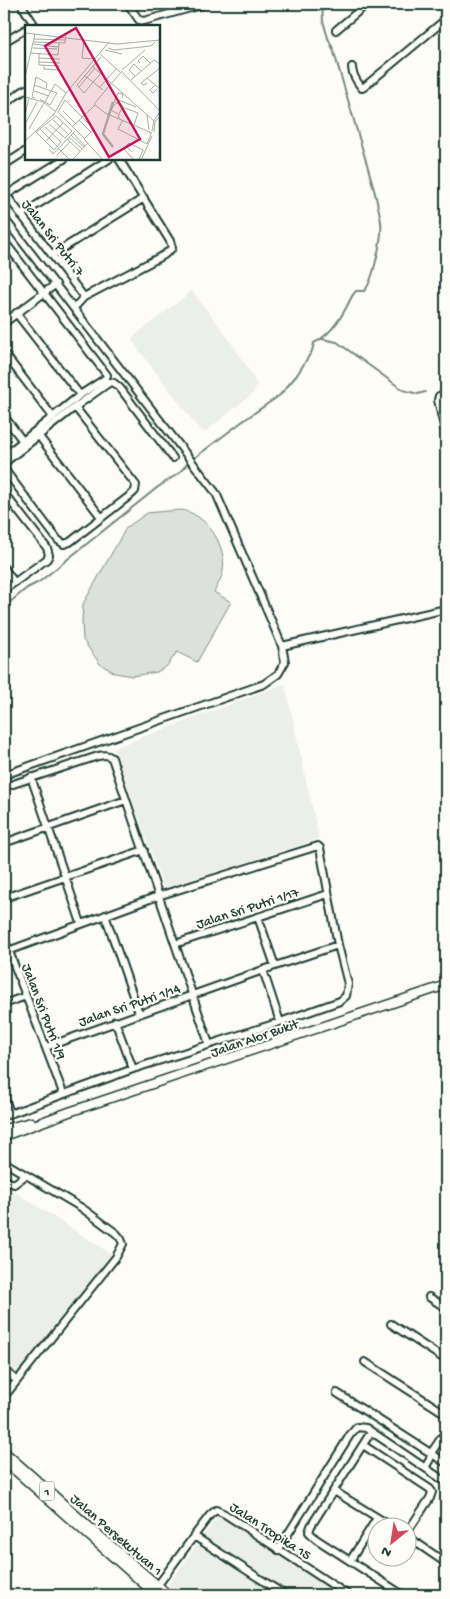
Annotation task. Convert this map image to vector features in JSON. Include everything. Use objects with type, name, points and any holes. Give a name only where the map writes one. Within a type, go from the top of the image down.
[{"type":"highway","name":"Jalan Persekutuan 1","points":[[4,1452],[156,1591]]},
{"type":"highway","name":"Jalan Persekutuan 1","points":[[4,1460],[156,1591],[168,1595]]},
{"type":"main road","name":"Jalan Alor Bukit","points":[[4,1136],[69,1112],[446,986]]},
{"type":"main road","name":"Jalan Alor Bukit","points":[[4,1129],[69,1112]]},
{"type":"street","points":[[21,4],[33,25]]},
{"type":"street","points":[[128,4],[140,20],[144,21],[194,5],[206,4]]},
{"type":"street","points":[[336,30],[365,5]]},
{"type":"street","points":[[352,67],[352,72],[358,83],[362,88],[364,87],[446,19]]},
{"type":"street","points":[[4,42],[25,30]]},
{"type":"street","points":[[4,104],[25,90]]},
{"type":"street","points":[[4,165],[25,152]]},
{"type":"street","points":[[5,193],[62,160]]},
{"type":"street","points":[[21,215],[108,160]]},
{"type":"street","points":[[74,308],[84,297],[164,255],[172,248],[172,244],[120,160]]},
{"type":"street","name":"Jalan Sri Putri 7","points":[[5,193],[84,297]]},
{"type":"street","points":[[52,255],[144,198]]},
{"type":"street","points":[[4,218],[216,493],[282,646],[285,662],[278,674],[264,684],[4,775]]},
{"type":"street","points":[[4,456],[80,395],[106,378],[107,374],[4,243],[16,234]]},
{"type":"street","points":[[4,323],[56,284]]},
{"type":"street","points":[[16,313],[80,395]]},
{"type":"street","points":[[4,353],[52,417]]},
{"type":"street","points":[[4,463],[74,407],[106,384],[114,383],[173,458]]},
{"type":"street","points":[[446,393],[439,396],[438,405],[446,436]]},
{"type":"street","points":[[4,469],[61,543],[66,544],[132,494],[135,491],[136,484],[74,407]]},
{"type":"street","points":[[4,416],[22,440]]},
{"type":"street","points":[[38,436],[101,517]]},
{"type":"street","points":[[4,493],[47,548],[49,555],[47,559],[4,590]]},
{"type":"street","points":[[4,507],[11,502]]},
{"type":"street","points":[[4,568],[14,582]]},
{"type":"street","points":[[282,646],[446,609]]},
{"type":"street","points":[[4,787],[98,756],[109,756],[115,764],[158,896],[210,1044]]},
{"type":"street","points":[[31,777],[82,923]]},
{"type":"street","points":[[4,843],[126,800]]},
{"type":"street","points":[[4,1096],[7,1115],[133,1069],[340,1001],[346,996],[348,984],[338,946],[320,848],[318,846],[158,896],[8,951]]},
{"type":"street","points":[[4,898],[144,850]]},
{"type":"street","name":"Jalan Sri Putri 1/17","points":[[175,944],[328,894]]},
{"type":"street","points":[[105,915],[139,1013]]},
{"type":"street","points":[[258,918],[275,966]]},
{"type":"street","name":"Jalan Sri Putri 1/9","points":[[4,938],[64,1093]]},
{"type":"street","name":"Jalan Sri Putri 1/14","points":[[46,1047],[115,1021],[338,946]]},
{"type":"street","points":[[263,970],[280,1022]]},
{"type":"street","points":[[4,1004],[26,996]]},
{"type":"street","points":[[115,1021],[133,1069]]},
{"type":"street","points":[[4,1162],[82,1208],[117,1234],[122,1239],[123,1244],[116,1257],[4,1397]]},
{"type":"street","points":[[4,1180],[14,1184],[26,1175]]},
{"type":"street","points":[[429,1297],[446,1308]]},
{"type":"street","points":[[390,1324],[446,1360]]},
{"type":"street","points":[[365,1362],[446,1414]]},
{"type":"street","points":[[4,1370],[16,1380]]},
{"type":"street","points":[[337,1393],[446,1463]]},
{"type":"street","points":[[278,1550],[354,1430],[361,1427],[446,1482]]},
{"type":"street","points":[[417,1462],[431,1453],[446,1431]]},
{"type":"street","points":[[371,1432],[311,1526],[310,1532],[316,1539],[403,1595]]},
{"type":"street","points":[[363,1445],[430,1489],[432,1492],[430,1498],[418,1516]]},
{"type":"street","points":[[425,1468],[431,1453]]},
{"type":"street","points":[[334,1491],[375,1516]]},
{"type":"street","name":"Jalan Tropika 15","points":[[156,1591],[194,1536],[216,1510],[225,1514],[348,1595]]},
{"type":"street","points":[[350,1561],[368,1533]]},
{"type":"street","points":[[194,1536],[285,1595]]},
{"type":"street","points":[[418,1544],[446,1563]]},
{"type":"shaded area","points":[[192,291],[227,336],[257,385],[253,393],[205,432],[199,429],[132,341],[133,337]]},
{"type":"shaded area","points":[[184,510],[202,520],[215,535],[224,562],[222,576],[214,592],[231,602],[197,662],[177,652],[167,666],[157,672],[132,676],[115,673],[100,664],[83,640],[83,604],[126,528],[147,513]]},
{"type":"shaded area","points":[[285,684],[319,839],[164,888],[114,748]]},
{"type":"shaded area","points":[[4,1185],[113,1255],[4,1392]]},
{"type":"shaded area","points":[[219,1514],[346,1595],[182,1595],[168,1585]]},
{"type":"waterway","points":[[193,459],[280,395],[297,375],[312,351],[314,343],[324,336],[336,323],[354,293],[356,291],[364,291],[374,269],[381,222],[369,171],[323,21],[322,4]]},
{"type":"waterway","points":[[322,339],[337,342],[403,390],[418,394],[425,392]]},
{"type":"waterway","points":[[4,607],[27,588],[39,582],[158,487],[179,473],[189,462]]}]
